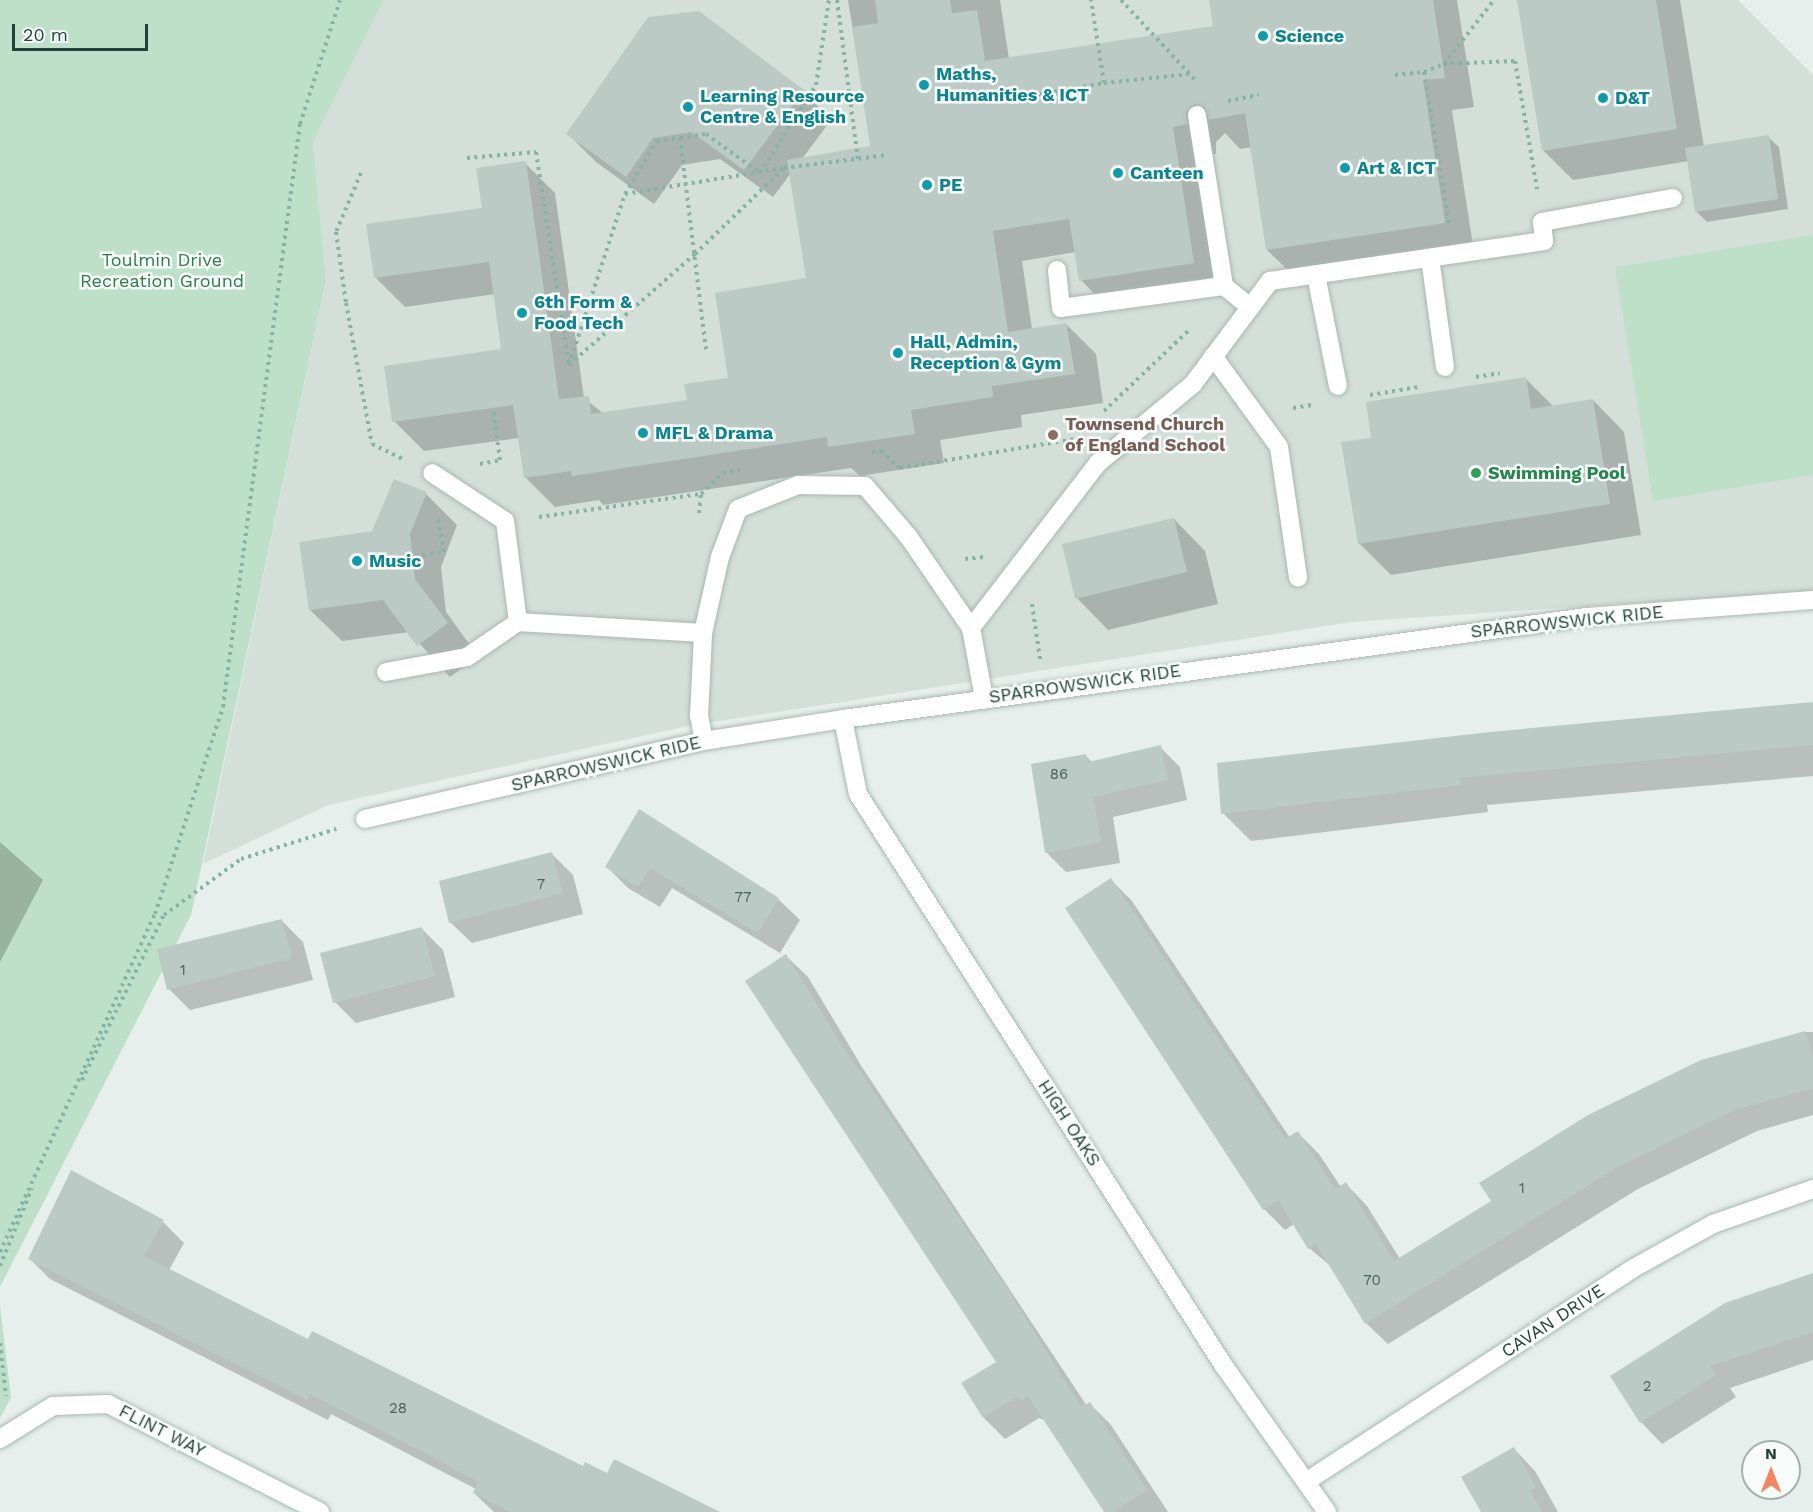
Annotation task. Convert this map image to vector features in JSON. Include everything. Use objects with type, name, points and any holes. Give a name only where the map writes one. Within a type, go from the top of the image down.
[{"type":"street","points":[[1197,116],[1224,286],[1250,307]]},
{"type":"street","points":[[971,628],[1098,463],[1193,384],[1270,281],[1544,241],[1542,222],[1673,198]]},
{"type":"street","points":[[1430,258],[1445,367]]},
{"type":"street","points":[[1057,270],[1061,308],[1224,286]]},
{"type":"street","points":[[1316,275],[1338,386]]},
{"type":"street","points":[[1213,356],[1279,447],[1298,578]]},
{"type":"street","points":[[432,473],[505,521],[518,622]]},
{"type":"street","points":[[704,741],[699,716],[703,633],[720,557],[738,509],[798,485],[865,486],[908,536],[971,628],[984,698]]},
{"type":"street","name":"SPARROWSWICK RIDE","points":[[365,819],[704,741],[843,719],[1587,617],[1813,600]]},
{"type":"street","points":[[386,672],[467,657],[518,622],[703,633]]},
{"type":"street","name":"HIGH OAKS","points":[[843,719],[858,794],[1224,1366],[1328,1512]]},
{"type":"street","name":"CAVAN DRIVE","points":[[1306,1481],[1632,1269],[1713,1224],[1813,1189]]},
{"type":"street","name":"FLINT WAY","points":[[5,1435],[53,1406],[108,1404],[320,1512]]},
{"type":"path","points":[[0,1252],[155,914],[223,707],[300,124],[340,0]]},
{"type":"path","points":[[760,172],[816,85],[829,0]]},
{"type":"path","points":[[837,0],[858,159]]},
{"type":"path","points":[[1091,0],[1104,83]]},
{"type":"path","points":[[1122,0],[1203,88]]},
{"type":"path","points":[[1443,64],[1494,0]]},
{"type":"path","points":[[1395,75],[1424,72],[1443,64],[1515,61],[1542,222]]},
{"type":"path","points":[[1424,72],[1449,227]]},
{"type":"path","points":[[1002,101],[1104,83],[1189,74]]},
{"type":"path","points":[[1217,102],[1258,95]]},
{"type":"path","points":[[569,365],[625,194],[657,141],[706,134],[760,172]]},
{"type":"path","points":[[680,138],[706,351]]},
{"type":"path","points":[[467,158],[536,152],[569,365]]},
{"type":"path","points":[[625,194],[784,168],[887,155]]},
{"type":"path","points":[[569,365],[695,254],[784,168]]},
{"type":"path","points":[[361,172],[336,232],[372,444],[432,473]]},
{"type":"path","points":[[1068,449],[1075,439]]},
{"type":"path","points":[[900,468],[905,478]]},
{"type":"path","points":[[954,560],[995,556],[1031,591],[1044,690]]},
{"type":"path","points":[[0,1266],[52,1140],[164,915],[241,860],[365,819]]},
{"type":"path","points":[[0,1344],[5,1435]]},
{"type":"shaded area","name":"Townsend Church of England School","points":[[384,0],[1738,0],[1813,75],[1813,591],[1351,622],[688,726],[328,805],[203,864],[326,280],[313,142]]},
{"type":"green space","name":"Toulmin Drive Recreation Ground","points":[[0,0],[384,0],[313,142],[326,280],[191,915],[0,1287]]},
{"type":"green space","points":[[1813,235],[1813,475],[1653,501],[1615,267]]},
{"type":"green space","points":[[0,1305],[11,1398],[0,1418]]},
{"type":"building","points":[[875,0],[950,0],[952,13],[977,10],[985,61],[1213,26],[1209,0],[1433,0],[1445,78],[1423,80],[1445,223],[1266,250],[1245,113],[1209,120],[1205,108],[1195,104],[1186,112],[1187,124],[1173,127],[1194,263],[1079,281],[1069,219],[993,231],[1008,332],[1066,323],[1075,374],[992,386],[993,397],[911,410],[915,434],[828,447],[827,437],[572,476],[571,471],[524,478],[513,405],[392,422],[384,366],[501,349],[489,262],[374,278],[366,224],[482,208],[476,168],[526,161],[559,399],[589,396],[591,414],[687,400],[684,384],[728,378],[715,293],[806,278],[787,160],[870,146],[852,27],[878,23]]},
{"type":"building","name":"D&T","points":[[1517,0],[1656,0],[1677,129],[1542,151]]},
{"type":"building","name":"Learning Resource Centre & English","points":[[699,11],[804,90],[744,170],[691,132],[653,138],[626,177],[566,134],[648,17]]},
{"type":"building","points":[[1769,135],[1778,199],[1695,212],[1685,148]]},
{"type":"building","name":"Swimming Pool","points":[[1526,377],[1531,409],[1593,399],[1610,504],[1358,544],[1341,442],[1371,438],[1366,402]]},
{"type":"building","name":"Music","points":[[394,479],[427,492],[410,534],[415,579],[448,623],[417,646],[383,600],[309,610],[299,542],[372,531]]},
{"type":"building","points":[[1174,518],[1187,572],[1075,599],[1062,544]]},
{"type":"building","points":[[1813,702],[1813,745],[1460,778],[1461,785],[1221,814],[1217,763],[1490,732]]},
{"type":"building","points":[[1161,745],[1168,780],[1093,797],[1101,843],[1045,853],[1031,764],[1086,754],[1088,762]]},
{"type":"building","points":[[639,809],[779,898],[758,933],[650,868],[638,887],[605,867]]},
{"type":"building","points":[[552,852],[563,893],[449,923],[439,881]]},
{"type":"building","points":[[1111,878],[1285,1139],[1298,1131],[1335,1189],[1346,1182],[1394,1261],[1491,1201],[1479,1183],[1588,1115],[1701,1060],[1805,1031],[1813,1057],[1813,1088],[1735,1110],[1616,1168],[1365,1324],[1316,1244],[1308,1249],[1278,1200],[1263,1210],[1065,908]]},
{"type":"building","points":[[282,919],[292,958],[167,990],[157,949]]},
{"type":"building","points":[[422,927],[435,976],[333,1003],[320,953]]},
{"type":"building","points":[[786,954],[841,1044],[1007,1288],[1081,1407],[1090,1402],[1147,1490],[1113,1512],[1104,1512],[1028,1396],[1020,1401],[1018,1396],[983,1418],[961,1383],[996,1362],[745,981]]},
{"type":"building","points":[[71,1170],[164,1220],[144,1256],[308,1339],[312,1331],[583,1466],[585,1462],[607,1473],[614,1459],[720,1512],[511,1512],[473,1493],[478,1482],[438,1460],[310,1394],[307,1400],[28,1259]]},
{"type":"building","points":[[1813,1273],[1813,1332],[1710,1366],[1716,1375],[1640,1423],[1610,1376],[1725,1303]]},
{"type":"building","points":[[1514,1447],[1536,1487],[1530,1491],[1542,1512],[1481,1512],[1461,1477]]},
{"type":"place","name":"Science","points":[[1263,36]]},
{"type":"place","name":"Maths, Humanities & ICT","points":[[924,85]]},
{"type":"place","name":"D&T","points":[[1603,98]]},
{"type":"place","name":"Learning Resource Centre & English","points":[[688,107]]},
{"type":"place","name":"Art & ICT","points":[[1345,168]]},
{"type":"place","name":"Canteen","points":[[1118,173]]},
{"type":"place","name":"PE","points":[[927,185]]},
{"type":"place","name":"6th Form & Food Tech","points":[[522,313]]},
{"type":"place","name":"Hall, Admin, Reception & Gym","points":[[898,353]]},
{"type":"place","name":"MFL & Drama","points":[[643,433]]},
{"type":"place","name":"Townsend Church of England School","points":[[1053,435]]},
{"type":"place","name":"Swimming Pool","points":[[1476,473]]},
{"type":"place","name":"Music","points":[[357,561]]}]
